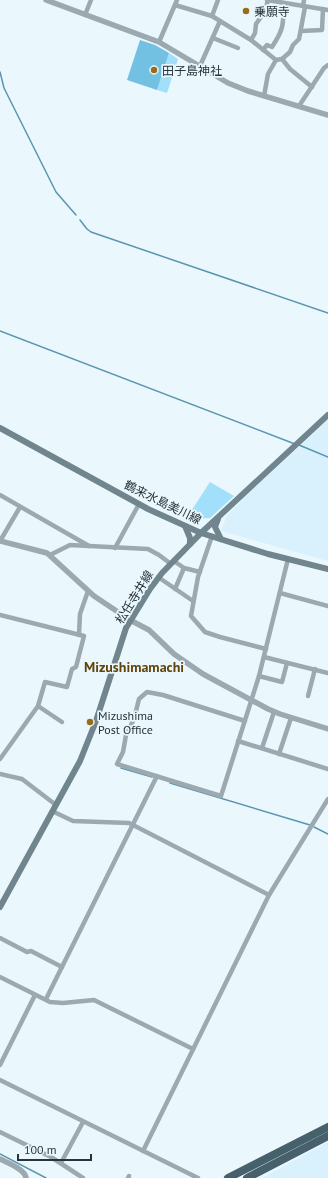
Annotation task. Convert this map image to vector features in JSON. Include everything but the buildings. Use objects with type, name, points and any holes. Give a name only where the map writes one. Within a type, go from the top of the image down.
[{"type":"highway","points":[[228,1178],[328,1126]]},
{"type":"highway","points":[[247,1178],[328,1136]]},
{"type":"main road","name":"松任寺井線","points":[[0,907],[80,761],[94,727],[126,628],[146,594],[158,577],[201,533],[328,415]]},
{"type":"main road","name":"鶴来水島美川線","points":[[0,429],[139,504],[201,533],[288,559],[328,569]]},
{"type":"main road","points":[[218,517],[215,527],[221,539]]},
{"type":"main road","points":[[185,526],[190,538],[190,544]]},
{"type":"street","points":[[46,0],[159,42],[228,82],[264,96],[328,115]]},
{"type":"street","points":[[85,15],[91,0]]},
{"type":"street","points":[[212,16],[218,0]]},
{"type":"street","points":[[251,40],[255,33],[256,24],[265,11],[268,0],[325,10],[322,30],[301,31]]},
{"type":"street","points":[[159,42],[176,3],[212,16],[251,40],[276,60],[282,59],[290,52],[293,45],[299,39],[304,0]]},
{"type":"street","points":[[263,50],[267,46],[272,47],[279,34],[284,20],[283,14],[285,4]]},
{"type":"street","points":[[200,66],[220,22]]},
{"type":"street","points":[[213,38],[238,48]]},
{"type":"street","points":[[282,59],[290,69],[312,87]]},
{"type":"street","points":[[264,96],[268,74],[276,60]]},
{"type":"street","points":[[299,106],[324,68],[328,65]]},
{"type":"street","points":[[0,495],[90,547]]},
{"type":"street","points":[[115,548],[139,504]]},
{"type":"street","points":[[20,507],[0,541],[42,551],[50,555],[88,591],[110,608],[149,630],[174,654],[203,674],[274,712],[328,729]]},
{"type":"street","points":[[212,536],[200,572],[191,616],[205,632],[266,649]]},
{"type":"street","points":[[50,555],[70,545],[148,550],[184,568],[200,572]]},
{"type":"street","points":[[245,721],[147,692],[139,699],[134,719],[126,735],[123,752],[117,764],[221,796],[252,700],[259,676],[288,559]]},
{"type":"street","points":[[176,589],[184,568]]},
{"type":"street","points":[[158,577],[193,601]]},
{"type":"street","points":[[79,635],[80,614],[88,591]]},
{"type":"street","points":[[280,593],[328,606]]},
{"type":"street","points":[[0,615],[84,636],[76,667],[72,669],[67,687],[45,682],[38,706],[0,759]]},
{"type":"street","points":[[264,656],[328,673]]},
{"type":"street","points":[[259,676],[282,682],[287,663]]},
{"type":"street","points":[[308,696],[315,670]]},
{"type":"street","points":[[38,706],[62,722]]},
{"type":"street","points":[[262,748],[274,712]]},
{"type":"street","points":[[279,754],[290,718]]},
{"type":"street","points":[[238,741],[328,769]]},
{"type":"street","points":[[0,774],[22,779],[56,805]]},
{"type":"street","points":[[46,999],[157,776]]},
{"type":"street","points":[[143,1151],[269,895],[328,799]]},
{"type":"street","points":[[52,811],[73,821],[129,823],[269,895]]},
{"type":"street","points":[[0,938],[27,952],[31,951],[62,967]]},
{"type":"street","points":[[0,977],[50,1002],[57,1003],[94,1000],[193,1049]]},
{"type":"street","points":[[0,1064],[35,995]]},
{"type":"street","points":[[0,1080],[198,1178]]},
{"type":"street","points":[[60,1163],[83,1122]]},
{"type":"street","points":[[0,1132],[52,1157],[83,1178]]},
{"type":"street","points":[[0,1159],[23,1172],[26,1175],[26,1178]]},
{"type":"shaded area","points":[[140,40],[155,45],[169,53],[157,90],[127,80]]},
{"type":"shaded area","points":[[169,53],[178,59],[167,93],[157,90]]},
{"type":"shaded area","points":[[328,420],[328,561],[221,531],[227,515]]},
{"type":"shaded area","points":[[210,482],[234,496],[210,518],[186,519]]},
{"type":"shaded area","points":[[328,1142],[328,1178],[262,1178]]},
{"type":"waterway","points":[[0,72],[4,88],[56,192],[76,215]]},
{"type":"waterway","points":[[80,220],[91,232],[328,313]]},
{"type":"waterway","points":[[0,331],[295,444]]},
{"type":"waterway","points":[[299,445],[328,457]]},
{"type":"waterway","points":[[121,768],[152,777]]},
{"type":"waterway","points":[[170,783],[310,825]]},
{"type":"waterway","points":[[314,827],[328,834]]},
{"type":"waterway","points":[[0,1154],[46,1178]]},
{"type":"place","name":"乗願寺","points":[[246,11]]},
{"type":"place","name":"田子島神社","points":[[154,70]]},
{"type":"place","name":"Mizushima Post Office","points":[[90,722]]},
{"type":"district","name":"Mizushimamachi","points":[[134,667]]}]
